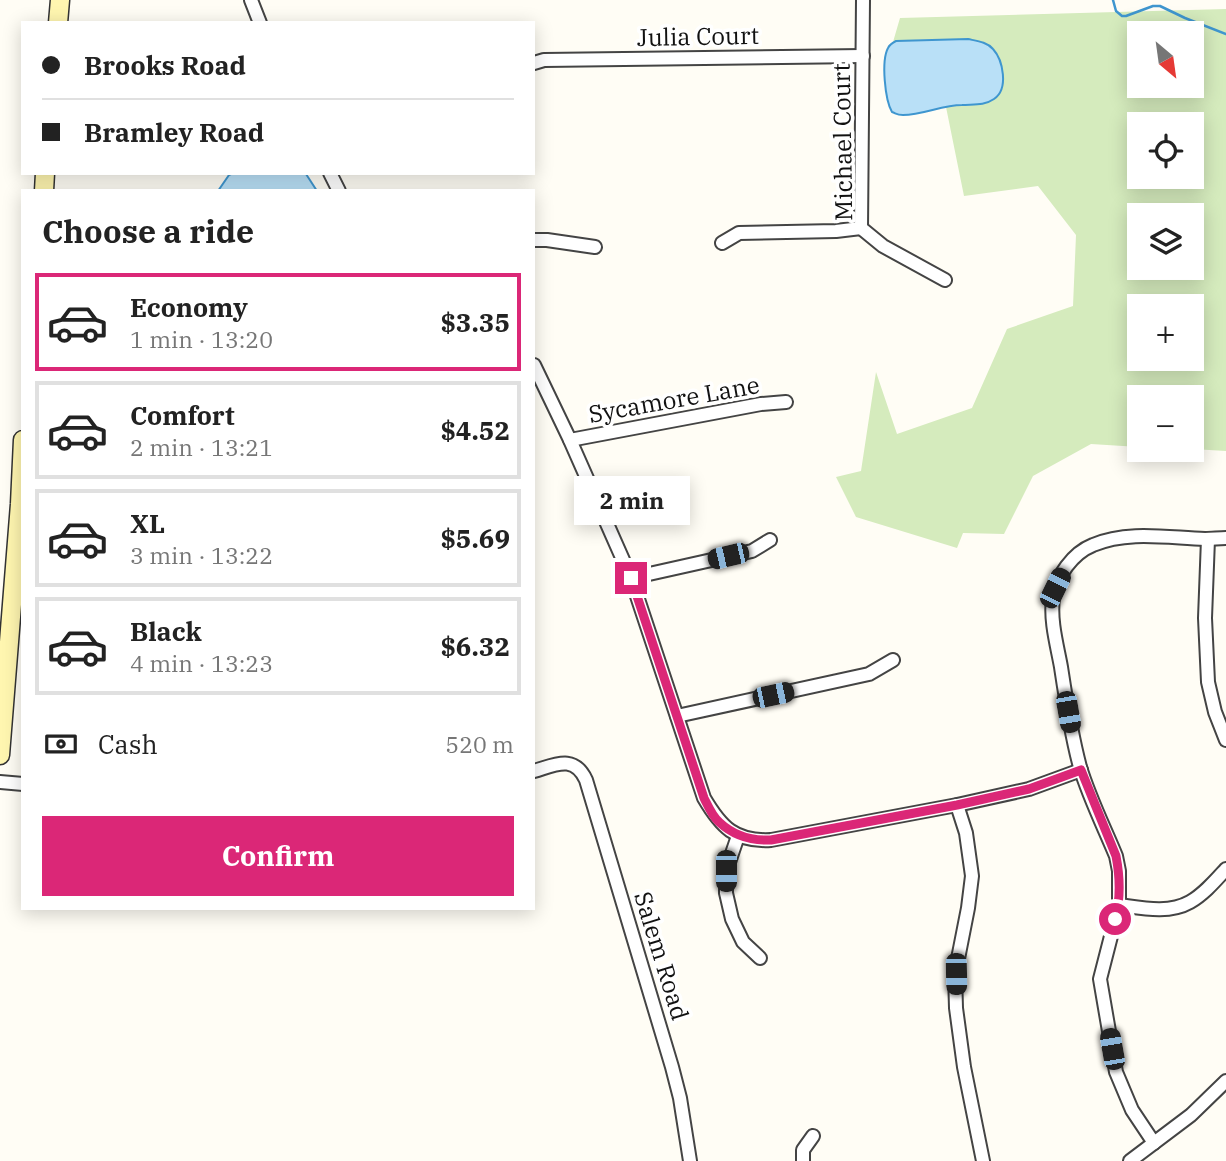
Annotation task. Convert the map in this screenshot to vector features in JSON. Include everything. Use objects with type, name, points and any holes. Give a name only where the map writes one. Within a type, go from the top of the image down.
[{"type":"street","points":[[58,21],[60,0]]},
{"type":"street","points":[[251,0],[259,21]]},
{"type":"street","name":"Michael Court","points":[[863,0],[861,228],[883,246],[945,280]]},
{"type":"street","name":"Julia Court","points":[[535,62],[863,56]]},
{"type":"street","points":[[722,243],[739,233],[861,228]]},
{"type":"street","points":[[535,240],[595,247]]},
{"type":"street","points":[[535,367],[631,578],[704,798],[717,821],[738,835],[758,841],[771,840],[1029,789],[1081,770]]},
{"type":"street","name":"Sycamore Lane","points":[[570,440],[761,404],[786,402]]},
{"type":"street","points":[[0,755],[21,483]]},
{"type":"street","points":[[1154,1143],[1132,1110],[1116,1072],[1100,979],[1119,905],[1119,871],[1116,856],[1081,770],[1072,735],[1053,622],[1053,599],[1055,588],[1069,563],[1094,545],[1116,539],[1154,536],[1226,538]]},
{"type":"street","points":[[1208,539],[1205,618],[1208,682],[1215,712],[1226,740]]},
{"type":"street","points":[[631,578],[752,551],[770,540]]},
{"type":"street","points":[[677,716],[869,674],[892,660]]},
{"type":"street","name":"Salem Road","points":[[535,771],[570,763],[578,767],[586,780],[669,1055],[680,1098],[690,1161]]},
{"type":"street","points":[[0,782],[21,783]]},
{"type":"street","points":[[957,805],[966,833],[972,876],[956,974],[956,1008],[964,1067],[983,1161]]},
{"type":"street","points":[[738,835],[726,871],[726,893],[732,919],[743,942],[760,958]]},
{"type":"street","points":[[1119,905],[1146,909],[1188,904],[1202,894],[1226,869]]},
{"type":"street","points":[[1130,1161],[1191,1115],[1226,1081]]},
{"type":"street","points":[[803,1161],[803,1150],[813,1136]]},
{"type":"green space","points":[[1226,9],[1226,451],[1204,450],[1204,385],[1127,385],[1127,446],[1091,444],[1033,476],[1004,534],[963,533],[957,548],[856,517],[836,477],[861,471],[876,372],[897,434],[972,408],[1007,329],[1073,306],[1076,235],[1038,186],[964,196],[946,107],[977,104],[994,99],[1002,84],[1002,68],[997,54],[991,47],[972,41],[934,39],[893,42],[900,18]]},
{"type":"water","points":[[968,39],[988,45],[997,54],[1003,82],[1002,89],[994,99],[982,104],[955,105],[910,115],[892,112],[887,99],[884,71],[890,45],[896,41]]},
{"type":"water","points":[[229,175],[307,175],[316,189],[219,189]]},
{"type":"waterway","points":[[1113,0],[1116,11],[1122,16],[1160,6],[1226,34]]},
{"type":"route","points":[[631,578],[704,798],[717,821],[738,835],[758,841],[771,840],[1029,789],[1081,770],[1116,856],[1119,905],[1115,919]]}]
